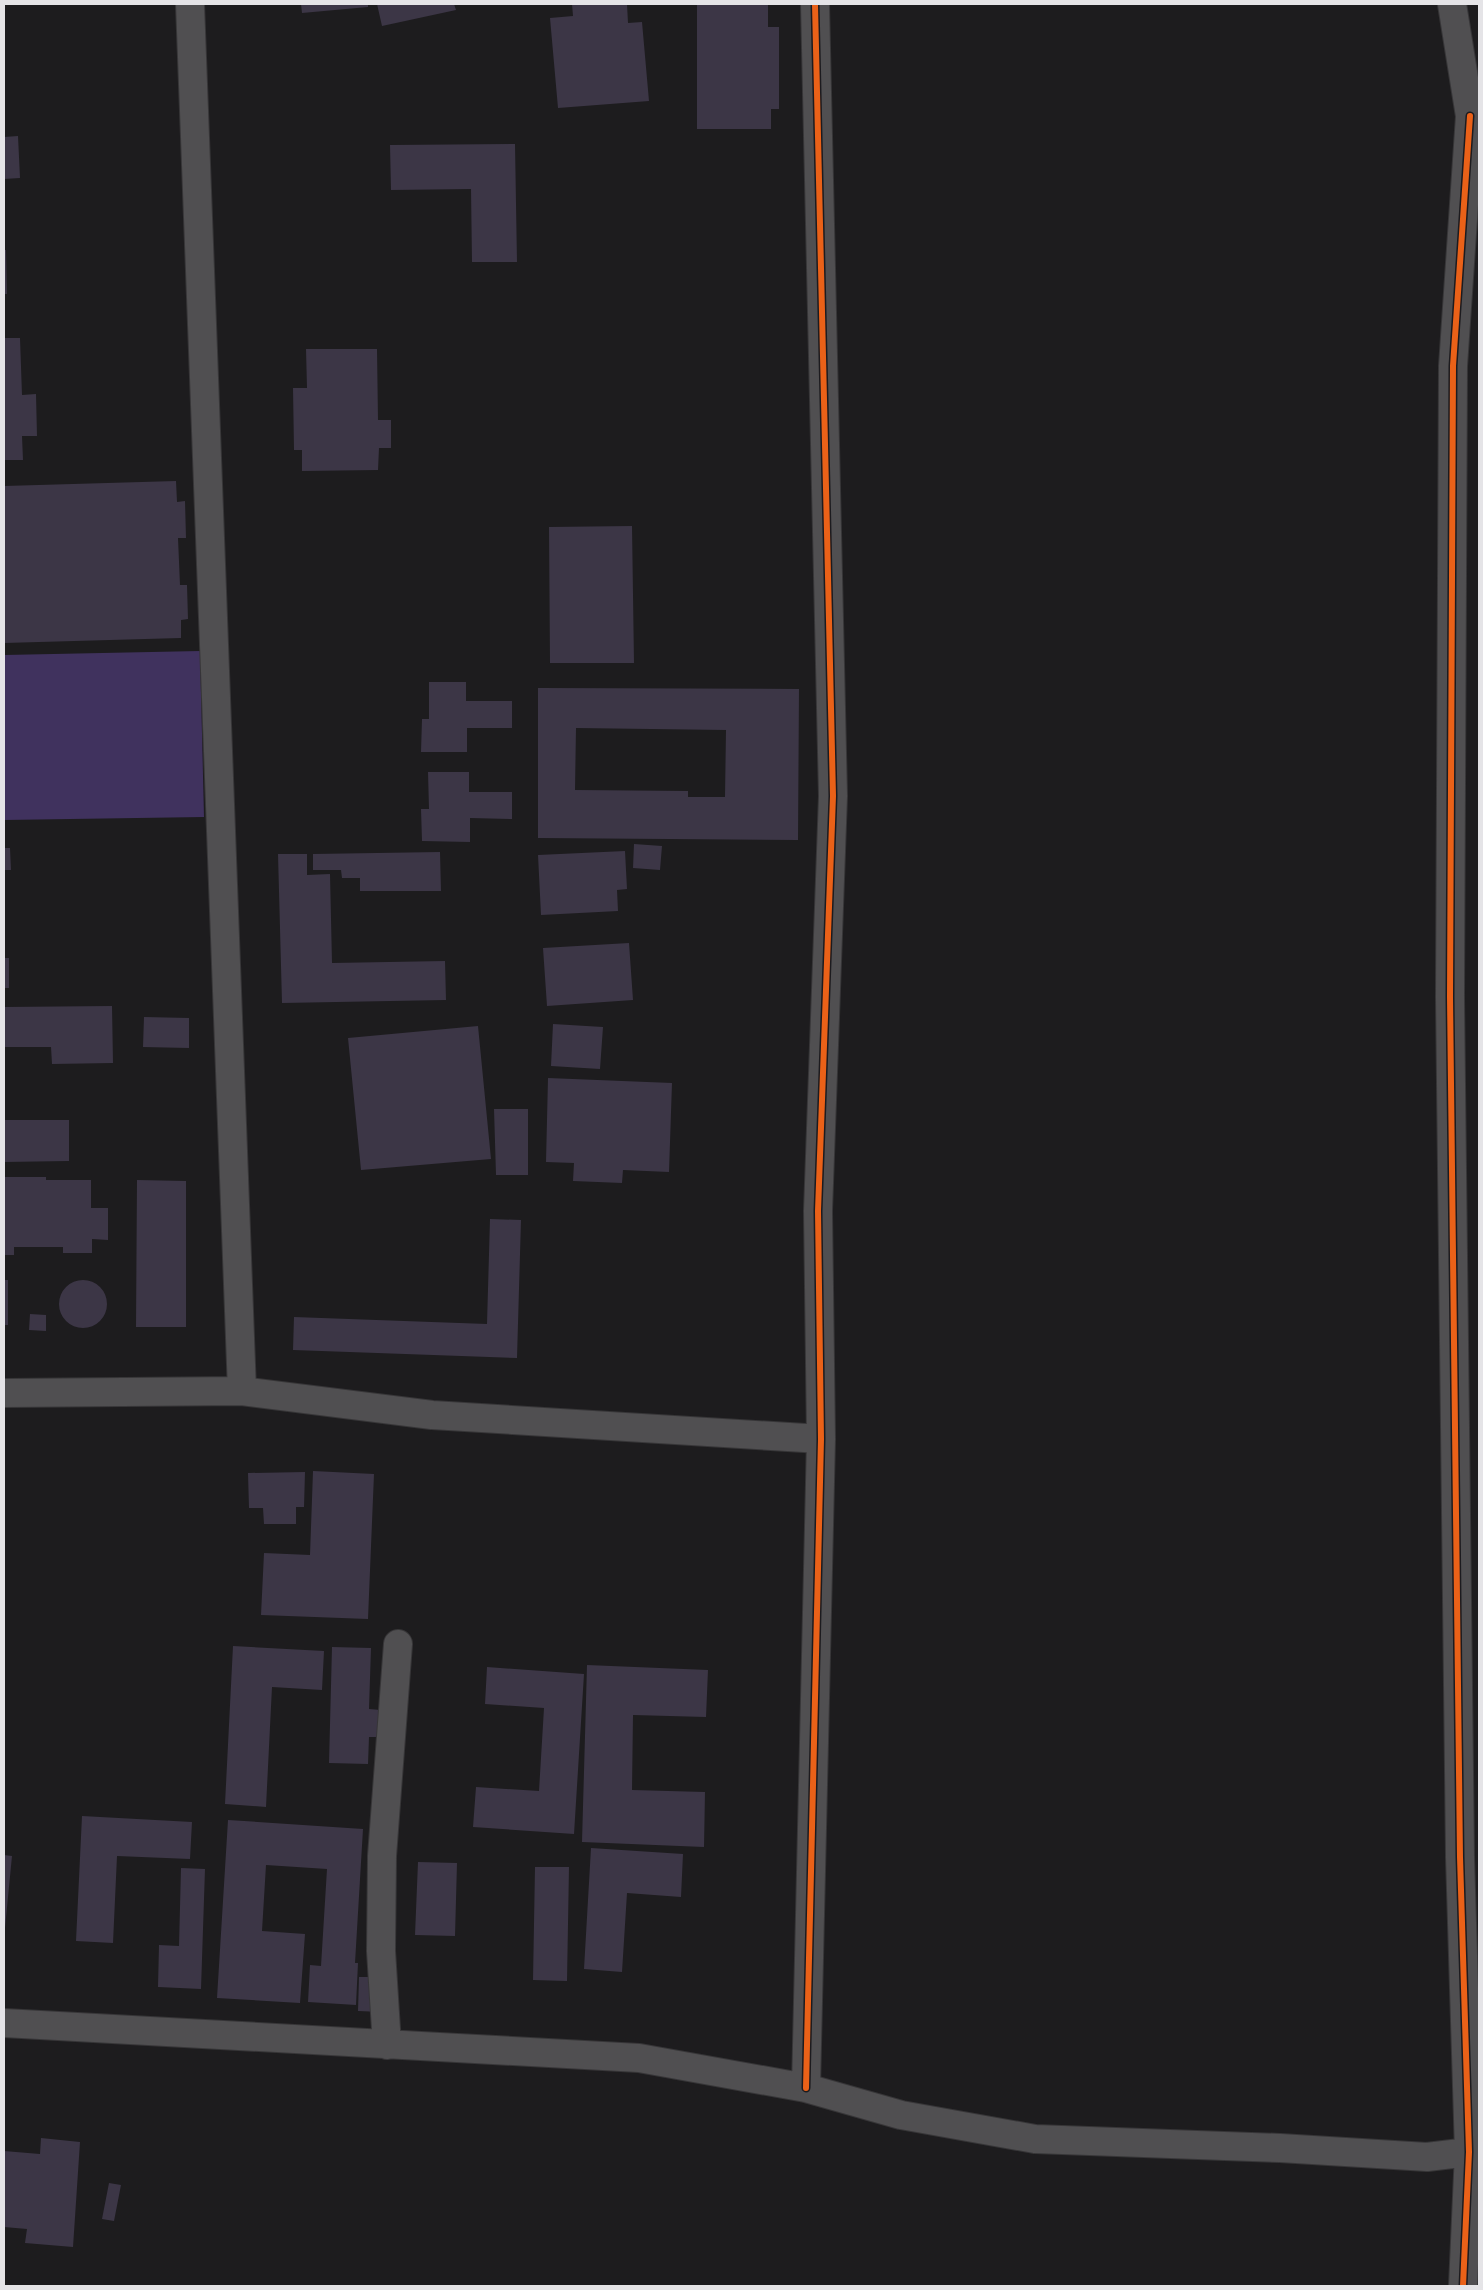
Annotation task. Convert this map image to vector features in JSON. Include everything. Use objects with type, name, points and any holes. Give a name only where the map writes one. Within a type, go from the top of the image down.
[{"type":"street","points":[[190,4],[242,1391]]},
{"type":"street","points":[[806,2088],[821,1439],[818,1212],[833,796],[815,4]]},
{"type":"street","points":[[1452,4],[1475,118],[1453,366],[1450,998],[1460,1857],[1469,2152],[1463,2286]]},
{"type":"street","points":[[4,1393],[242,1391],[432,1415],[821,1439]]},
{"type":"street","points":[[387,2045],[381,1951],[382,1856],[398,1644]]},
{"type":"street","points":[[4,2023],[639,2058],[806,2088],[901,2115],[1035,2139],[1280,2148],[1427,2157],[1469,2152]]},
{"type":"shaded area","points":[[200,651],[204,817],[4,820],[4,655]]},
{"type":"building","points":[[301,4],[368,4],[368,7],[302,13]]},
{"type":"building","points":[[377,4],[454,4],[456,10],[382,26]]},
{"type":"building","points":[[572,4],[627,4],[628,23],[642,22],[649,101],[558,108],[550,18],[573,16]]},
{"type":"building","points":[[697,4],[768,4],[768,27],[779,27],[779,109],[771,109],[771,129],[697,129]]},
{"type":"building","points":[[18,136],[20,178],[4,179],[4,137]]},
{"type":"building","points":[[515,144],[517,262],[472,262],[471,189],[391,190],[390,145]]},
{"type":"building","points":[[4,250],[6,250],[7,294],[4,294]]},
{"type":"building","points":[[4,338],[20,338],[22,395],[36,394],[37,436],[22,436],[23,460],[4,460]]},
{"type":"building","points":[[306,349],[377,349],[378,420],[391,420],[391,448],[379,448],[378,470],[302,471],[302,450],[294,450],[293,388],[307,388]]},
{"type":"building","points":[[176,481],[177,502],[185,501],[186,538],[178,538],[180,585],[187,585],[188,619],[181,620],[181,638],[4,643],[4,486]]},
{"type":"building","points":[[632,526],[634,663],[550,663],[549,527]]},
{"type":"building","points":[[429,682],[466,682],[466,701],[512,701],[512,728],[467,728],[467,752],[421,752],[422,719],[429,719]]},
{"type":"building","points":[[538,688],[799,689],[798,840],[538,838]],"holes":[[[576,728],[726,730],[725,797],[688,797],[688,791],[575,790]]]},
{"type":"building","points":[[428,772],[469,772],[469,792],[512,792],[512,819],[470,818],[470,842],[422,841],[421,809],[429,809]]},
{"type":"building","points":[[634,844],[662,846],[660,870],[633,868]]},
{"type":"building","points":[[4,848],[10,848],[11,870],[4,870]]},
{"type":"building","points":[[625,851],[627,889],[617,890],[618,911],[541,915],[538,855]]},
{"type":"building","points":[[440,852],[441,891],[360,891],[360,878],[342,878],[341,870],[313,870],[313,854]]},
{"type":"building","points":[[278,854],[307,854],[307,875],[330,874],[332,963],[445,961],[446,1000],[282,1003]]},
{"type":"building","points":[[629,943],[633,1000],[547,1006],[543,948]]},
{"type":"building","points":[[4,958],[9,958],[9,988],[4,988]]},
{"type":"building","points":[[112,1006],[113,1063],[52,1064],[51,1047],[4,1047],[4,1007]]},
{"type":"building","points":[[144,1017],[189,1018],[189,1048],[143,1047]]},
{"type":"building","points":[[553,1024],[603,1027],[600,1069],[551,1066]]},
{"type":"building","points":[[478,1026],[491,1159],[361,1170],[348,1038]]},
{"type":"building","points":[[548,1078],[672,1083],[669,1172],[623,1170],[622,1183],[573,1181],[574,1163],[546,1162]]},
{"type":"building","points":[[494,1109],[528,1109],[528,1175],[496,1175]]},
{"type":"building","points":[[4,1120],[69,1120],[69,1161],[4,1162]]},
{"type":"building","points":[[4,1177],[46,1177],[46,1180],[91,1180],[91,1208],[108,1208],[108,1240],[92,1239],[92,1253],[63,1253],[63,1247],[14,1247],[14,1255],[4,1255]]},
{"type":"building","points":[[137,1180],[186,1181],[186,1327],[136,1327]]},
{"type":"building","points":[[490,1219],[521,1220],[517,1358],[293,1350],[294,1317],[487,1324]]},
{"type":"building","points":[[4,1280],[8,1280],[8,1325],[4,1325]]},
{"type":"building","points":[[78,1280],[88,1280],[100,1287],[107,1299],[107,1309],[100,1321],[88,1328],[78,1328],[70,1324],[63,1317],[59,1309],[59,1299],[63,1291],[70,1284]]},
{"type":"building","points":[[30,1314],[46,1315],[46,1331],[29,1330]]},
{"type":"building","points":[[313,1471],[374,1474],[368,1619],[261,1615],[264,1553],[310,1555]]},
{"type":"building","points":[[305,1472],[304,1507],[296,1507],[296,1524],[264,1524],[263,1508],[249,1508],[248,1473]]},
{"type":"building","points":[[233,1646],[324,1651],[322,1690],[272,1687],[266,1807],[225,1804]]},
{"type":"building","points":[[332,1647],[371,1648],[369,1709],[381,1710],[380,1737],[369,1737],[368,1764],[329,1763]]},
{"type":"building","points":[[587,1665],[708,1670],[706,1717],[633,1715],[632,1790],[705,1792],[704,1847],[582,1842]]},
{"type":"building","points":[[487,1667],[584,1674],[574,1834],[473,1827],[476,1787],[539,1791],[544,1708],[485,1704]]},
{"type":"building","points":[[82,1816],[192,1822],[190,1859],[117,1856],[113,1943],[76,1941]]},
{"type":"building","points":[[228,1820],[363,1829],[355,1963],[358,1963],[356,2005],[308,2002],[310,1965],[321,1966],[327,1869],[266,1865],[262,1931],[305,1934],[300,2003],[217,1998]]},
{"type":"building","points":[[591,1848],[683,1854],[681,1897],[627,1893],[622,1972],[584,1969]]},
{"type":"building","points":[[4,1855],[12,1856],[5,1928],[4,1928]]},
{"type":"building","points":[[418,1862],[457,1863],[455,1936],[415,1935]]},
{"type":"building","points":[[535,1867],[569,1867],[567,1981],[533,1980]]},
{"type":"building","points":[[181,1868],[205,1869],[201,1989],[158,1987],[159,1945],[179,1946]]},
{"type":"building","points":[[359,1977],[382,1977],[381,2012],[358,2011]]},
{"type":"building","points":[[41,2138],[80,2142],[73,2247],[25,2243],[27,2229],[4,2227],[4,2151],[40,2154]]},
{"type":"building","points":[[109,2183],[121,2185],[114,2221],[102,2219]]},
{"type":"cycle path","points":[[806,2088],[821,1439],[818,1211],[833,796],[815,4]]},
{"type":"cycle path","points":[[1463,2286],[1469,2152],[1460,1857],[1450,997],[1453,366],[1470,116]]}]
